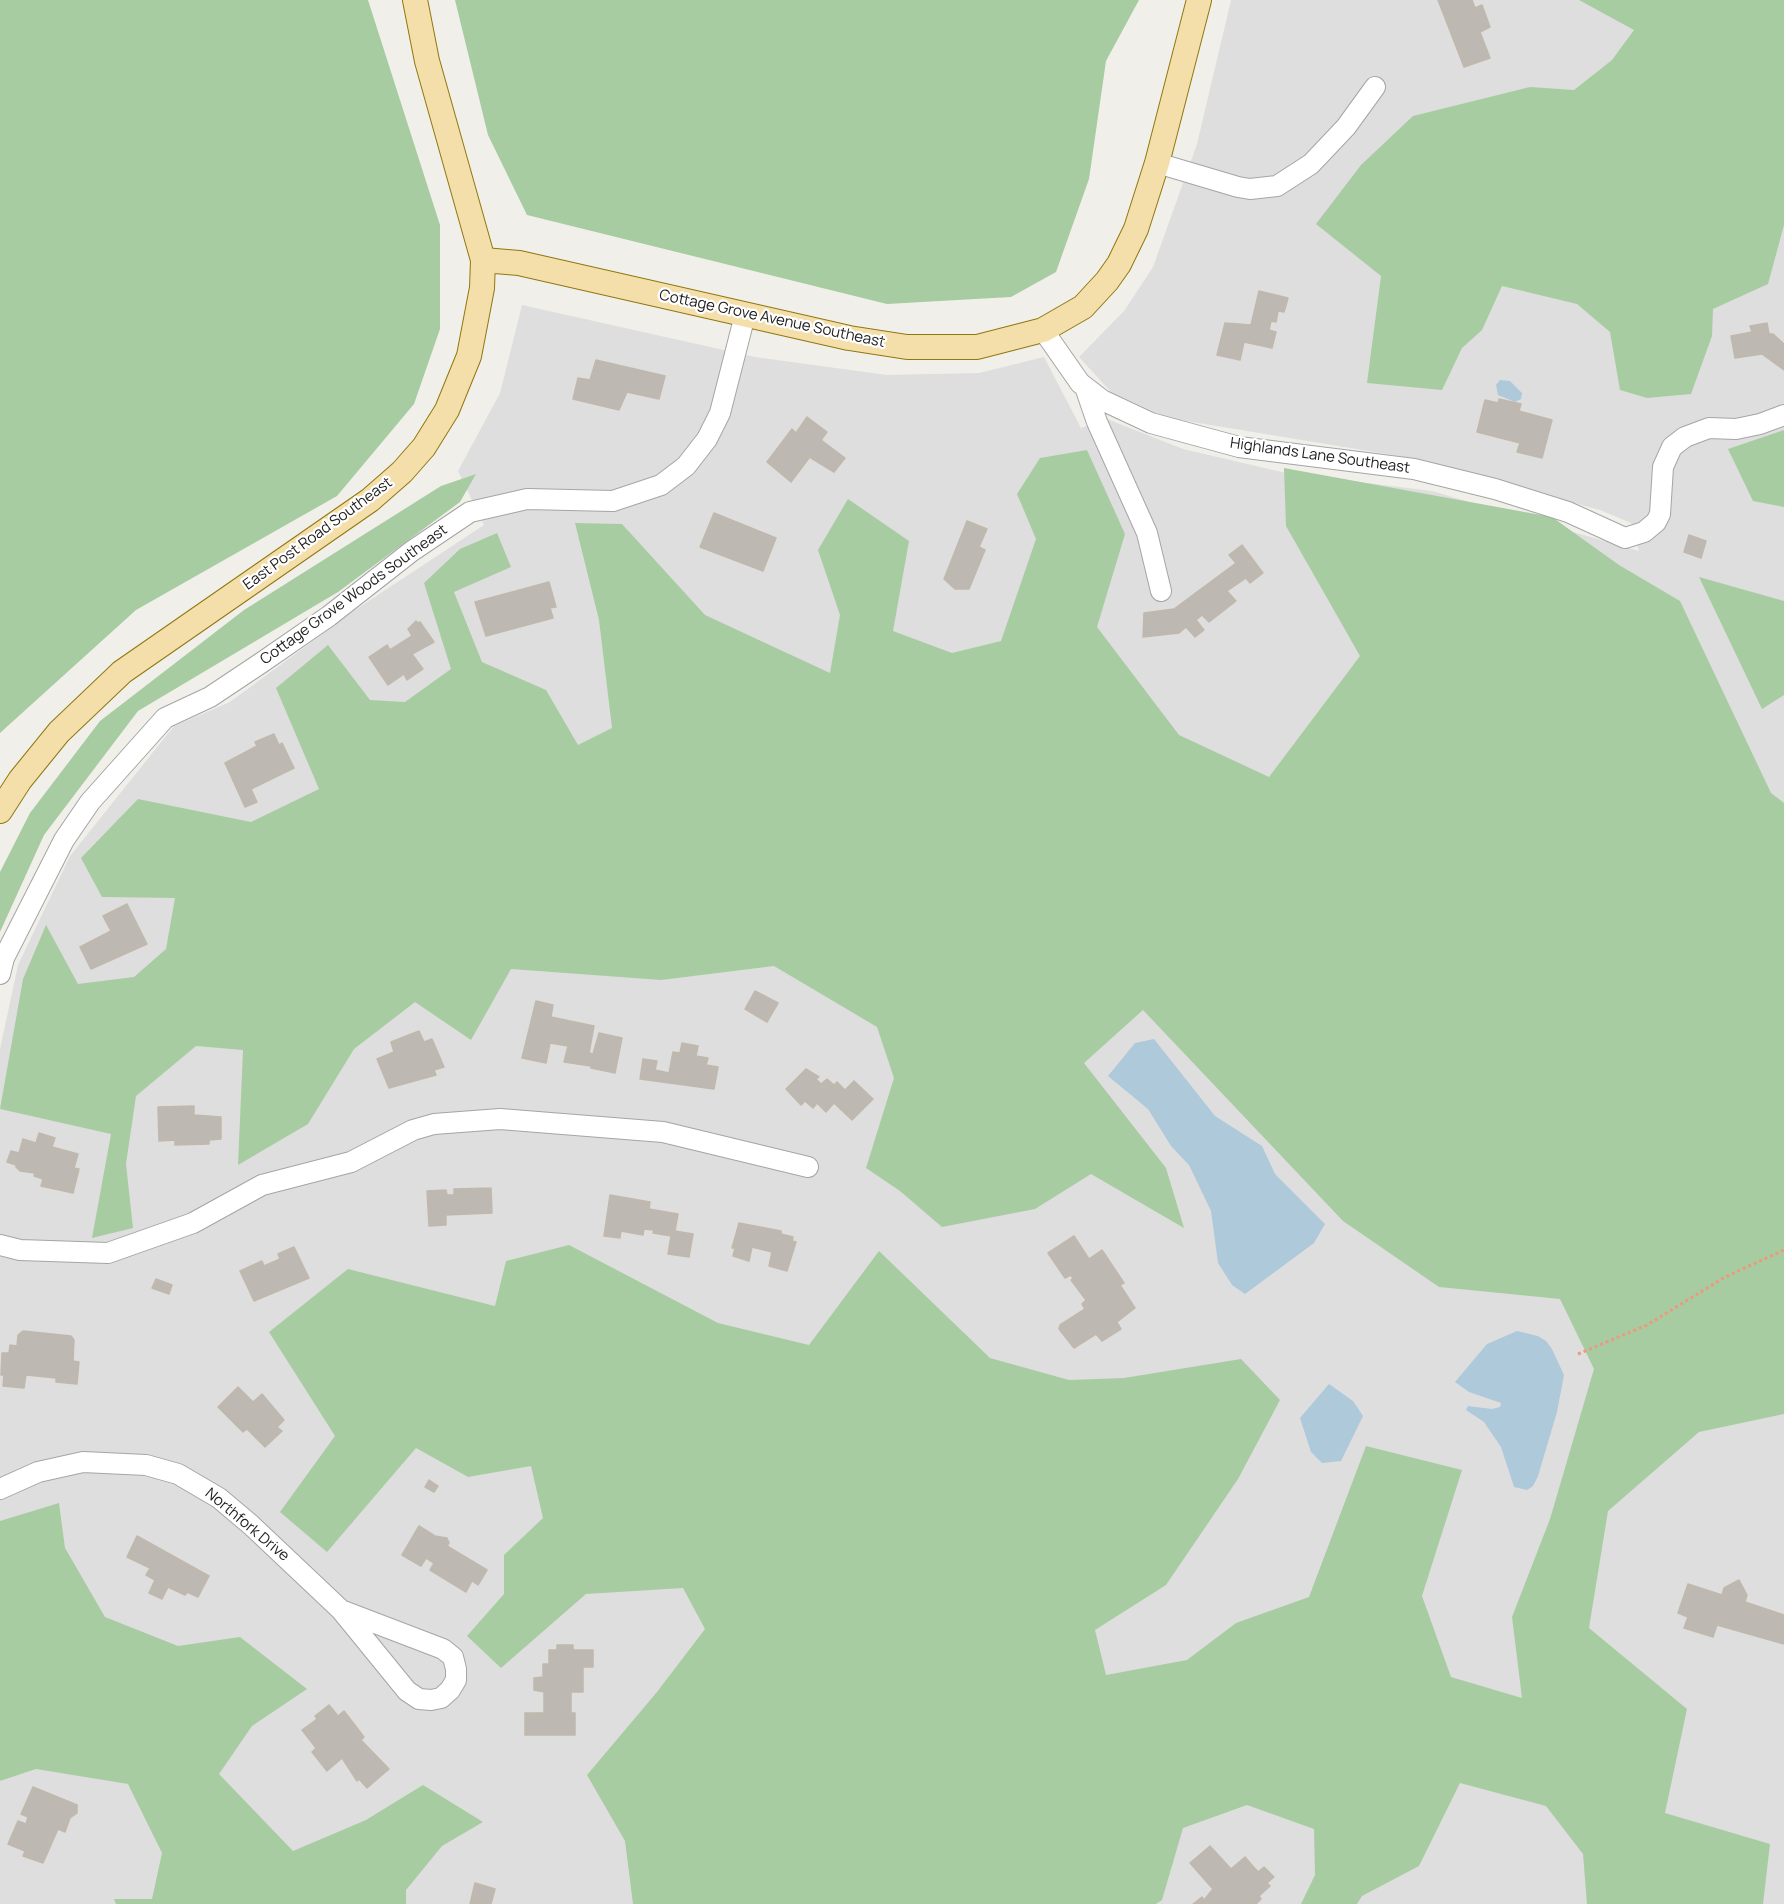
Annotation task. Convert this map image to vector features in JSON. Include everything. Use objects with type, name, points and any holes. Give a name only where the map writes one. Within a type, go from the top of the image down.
[{"type":"main road","name":"East Post Road Southeast","points":[[0,811],[20,780],[52,740],[122,672],[370,500],[402,472],[438,426],[459,385],[474,334],[483,260],[427,61],[415,0]]},
{"type":"main road","name":"Cottage Grove Avenue Southeast","points":[[483,260],[519,262],[745,315],[878,343],[931,348],[976,347],[1043,330],[1083,307],[1119,264],[1136,229],[1157,163],[1199,0]]},
{"type":"street","points":[[1157,163],[1238,187],[1250,189],[1277,186],[1311,164],[1346,127],[1375,87]]},
{"type":"street","name":"Cottage Grove Woods Southeast","points":[[0,974],[4,958],[64,840],[90,802],[165,718],[210,697],[252,669],[329,616],[412,551],[470,512],[527,499],[612,501],[661,485],[686,466],[707,439],[720,413],[745,315]]},
{"type":"street","name":"Highlands Lane Southeast","points":[[1043,330],[1084,387],[1102,400],[1151,423],[1214,441],[1299,455],[1414,469],[1495,489],[1568,512],[1624,538],[1644,532],[1656,522],[1660,514],[1663,467],[1672,447],[1685,437],[1709,428],[1752,426],[1784,415]]},
{"type":"street","points":[[1084,387],[1097,422],[1147,532],[1161,591]]},
{"type":"street","points":[[0,1245],[20,1250],[108,1253],[193,1223],[262,1185],[351,1162],[413,1130],[434,1125],[500,1119],[663,1132],[808,1167]]},
{"type":"street","name":"Northfork Drive","points":[[0,1489],[38,1472],[83,1462],[146,1465],[178,1474],[219,1498],[341,1610],[407,1691],[419,1699],[430,1700],[441,1698],[450,1690],[456,1680],[456,1669],[453,1657],[443,1649],[341,1610]]},
{"type":"path","points":[[1578,1354],[1647,1325],[1725,1277],[1784,1250]]},
{"type":"shaded area","points":[[1231,0],[1784,0],[1784,1904],[0,1904],[0,1049],[18,965],[70,856],[174,726],[230,702],[352,612],[484,525],[458,471],[500,393],[522,305],[755,357],[887,375],[979,373],[1044,357],[1081,428],[1107,419],[1183,449],[1286,473],[1432,491],[1639,551],[1631,523],[1600,510],[1405,457],[1168,418],[1111,392],[1079,357],[1124,311],[1153,267],[1197,144]]},
{"type":"green space","points":[[0,0],[368,0],[440,225],[440,329],[414,404],[337,496],[136,610],[0,733]]},
{"type":"green space","points":[[455,0],[1139,0],[1106,61],[1089,179],[1056,272],[1011,297],[887,304],[527,215],[488,135]]},
{"type":"green space","points":[[1579,0],[1784,0],[1784,225],[1768,284],[1713,309],[1712,336],[1691,394],[1647,398],[1620,390],[1610,332],[1577,304],[1502,286],[1482,330],[1462,348],[1442,390],[1367,383],[1381,276],[1316,224],[1361,165],[1413,116],[1530,87],[1574,90],[1612,60],[1634,30]]},
{"type":"green space","points":[[1784,430],[1784,507],[1753,501],[1728,449]]},
{"type":"green space","points":[[1087,450],[1125,534],[1097,627],[1179,735],[1269,777],[1360,656],[1286,526],[1284,468],[1552,517],[1619,565],[1680,601],[1771,793],[1784,803],[1784,1414],[1699,1432],[1608,1511],[1589,1628],[1687,1709],[1665,1813],[1770,1844],[1763,1904],[1587,1904],[1583,1854],[1546,1806],[1460,1783],[1419,1866],[1362,1896],[1357,1904],[1301,1904],[1315,1875],[1314,1829],[1247,1805],[1183,1828],[1162,1900],[1156,1904],[633,1904],[625,1841],[587,1775],[657,1692],[705,1629],[683,1588],[586,1594],[501,1668],[467,1636],[504,1594],[504,1555],[543,1518],[531,1466],[468,1477],[416,1448],[327,1552],[280,1512],[335,1436],[269,1332],[348,1269],[495,1306],[506,1261],[569,1245],[718,1323],[809,1345],[879,1251],[990,1358],[1069,1380],[1124,1378],[1241,1359],[1280,1400],[1238,1479],[1166,1585],[1095,1630],[1106,1675],[1187,1660],[1236,1623],[1309,1597],[1366,1446],[1462,1470],[1422,1596],[1451,1677],[1522,1698],[1512,1617],[1550,1519],[1594,1369],[1560,1299],[1439,1287],[1343,1221],[1143,1010],[1084,1063],[1166,1168],[1184,1228],[1091,1174],[1035,1209],[942,1227],[900,1191],[866,1168],[894,1078],[877,1027],[774,966],[661,980],[511,969],[471,1040],[415,1002],[354,1049],[308,1124],[238,1165],[243,1050],[196,1046],[136,1096],[126,1164],[133,1228],[92,1238],[111,1134],[0,1109],[23,979],[46,925],[78,984],[134,977],[166,949],[175,898],[102,897],[81,858],[138,799],[251,822],[319,789],[276,688],[328,645],[370,700],[405,702],[451,669],[424,583],[460,549],[497,533],[511,567],[454,592],[482,662],[546,690],[578,745],[612,728],[599,620],[575,523],[622,524],[705,615],[830,673],[840,615],[818,550],[848,499],[909,541],[893,631],[952,653],[1001,641],[1036,539],[1017,494],[1040,458]]},
{"type":"green space","points":[[476,474],[460,502],[338,592],[138,711],[44,835],[0,932],[0,872],[30,813],[100,721],[244,610],[441,486]]},
{"type":"green space","points":[[1699,577],[1784,601],[1784,695],[1762,709]]},
{"type":"green space","points":[[59,1503],[65,1548],[105,1617],[178,1646],[240,1637],[307,1689],[252,1726],[219,1774],[293,1851],[366,1820],[423,1785],[483,1822],[442,1846],[406,1890],[406,1904],[116,1904],[114,1899],[152,1899],[162,1853],[128,1784],[36,1769],[0,1781],[0,1521]]},
{"type":"water","points":[[1500,380],[1510,381],[1522,393],[1521,399],[1515,402],[1498,395],[1496,385]]},
{"type":"water","points":[[1154,1039],[1215,1116],[1262,1146],[1275,1174],[1325,1224],[1314,1243],[1245,1294],[1232,1285],[1218,1263],[1211,1211],[1189,1165],[1171,1146],[1148,1109],[1108,1076],[1135,1043]]},
{"type":"water","points":[[1517,1331],[1538,1336],[1546,1341],[1564,1375],[1557,1412],[1538,1476],[1533,1486],[1527,1490],[1514,1487],[1501,1447],[1484,1422],[1466,1410],[1468,1406],[1492,1409],[1500,1407],[1501,1403],[1469,1392],[1455,1382],[1487,1344]]},
{"type":"water","points":[[1329,1384],[1353,1401],[1363,1416],[1341,1461],[1322,1463],[1311,1452],[1300,1418]]},
{"type":"building","points":[[1438,0],[1472,0],[1475,8],[1482,5],[1490,27],[1480,32],[1490,58],[1464,67]]},
{"type":"building","points":[[1259,291],[1288,298],[1284,312],[1278,311],[1276,322],[1271,321],[1269,330],[1276,332],[1272,348],[1244,342],[1240,360],[1217,355],[1225,323],[1251,325]]},
{"type":"building","points":[[1767,323],[1769,334],[1773,334],[1784,344],[1784,370],[1762,354],[1735,358],[1731,336],[1752,332],[1750,326]]},
{"type":"building","points":[[596,360],[665,376],[659,399],[627,392],[619,410],[573,399],[578,378],[590,380]]},
{"type":"building","points":[[1499,399],[1521,404],[1519,411],[1552,420],[1542,458],[1517,452],[1520,443],[1477,432],[1485,400],[1498,403]]},
{"type":"building","points":[[807,417],[827,432],[821,440],[845,458],[834,472],[811,458],[812,454],[791,482],[767,462],[792,429],[796,433]]},
{"type":"building","points":[[714,513],[776,538],[763,571],[700,547]]},
{"type":"building","points":[[967,521],[987,529],[979,547],[985,550],[969,589],[955,589],[944,579]]},
{"type":"building","points":[[1689,535],[1706,541],[1701,558],[1684,552]]},
{"type":"building","points":[[1242,545],[1263,573],[1250,583],[1246,578],[1227,591],[1236,601],[1209,622],[1202,615],[1196,620],[1204,630],[1195,637],[1186,627],[1179,633],[1143,637],[1144,613],[1174,609],[1236,563],[1229,555]]},
{"type":"building","points":[[549,582],[556,607],[550,608],[553,618],[486,636],[475,602]]},
{"type":"building","points":[[416,621],[420,622],[434,642],[412,654],[423,669],[407,680],[404,674],[388,685],[369,657],[387,645],[390,650],[412,636],[408,629]]},
{"type":"building","points":[[274,734],[279,745],[282,743],[294,768],[251,789],[257,802],[245,807],[225,763],[257,746],[255,742]]},
{"type":"building","points":[[127,904],[147,944],[91,969],[80,947],[111,931],[103,916]]},
{"type":"building","points":[[755,991],[778,1003],[767,1022],[745,1009]]},
{"type":"building","points":[[536,1001],[553,1005],[551,1017],[594,1026],[589,1053],[593,1054],[599,1033],[622,1038],[615,1073],[564,1062],[568,1046],[550,1043],[546,1063],[522,1058]]},
{"type":"building","points":[[419,1031],[424,1042],[432,1039],[444,1067],[434,1070],[436,1075],[389,1088],[377,1059],[394,1052],[391,1042]]},
{"type":"building","points":[[682,1043],[698,1046],[696,1056],[708,1058],[706,1065],[718,1067],[714,1089],[640,1079],[643,1059],[657,1061],[655,1070],[669,1073],[673,1052],[680,1053]]},
{"type":"building","points":[[806,1069],[819,1077],[816,1079],[821,1084],[827,1079],[834,1085],[837,1082],[845,1090],[854,1081],[873,1099],[852,1120],[834,1103],[826,1112],[817,1103],[813,1108],[805,1101],[801,1105],[786,1089]]},
{"type":"building","points":[[194,1106],[194,1115],[221,1117],[221,1139],[209,1140],[209,1144],[175,1145],[175,1140],[159,1141],[158,1107]]},
{"type":"building","points":[[39,1133],[55,1138],[52,1147],[78,1154],[74,1168],[79,1169],[73,1193],[41,1186],[43,1179],[34,1176],[35,1173],[20,1171],[16,1165],[7,1162],[11,1151],[19,1153],[23,1139],[36,1143]]},
{"type":"building","points":[[491,1188],[492,1213],[446,1215],[446,1225],[429,1226],[427,1191],[446,1190],[447,1195],[454,1195],[454,1189]]},
{"type":"building","points":[[610,1195],[650,1202],[649,1209],[678,1214],[675,1231],[693,1234],[689,1257],[668,1254],[671,1236],[653,1233],[654,1230],[644,1229],[643,1235],[621,1231],[620,1238],[604,1236]]},
{"type":"building","points":[[739,1223],[781,1231],[781,1234],[793,1237],[792,1241],[796,1242],[787,1271],[769,1266],[772,1252],[752,1247],[749,1261],[733,1256],[735,1248],[732,1248]]},
{"type":"building","points":[[1074,1236],[1089,1259],[1102,1250],[1124,1283],[1120,1285],[1135,1308],[1117,1322],[1121,1329],[1102,1341],[1096,1334],[1074,1348],[1059,1329],[1060,1325],[1085,1309],[1082,1304],[1086,1300],[1071,1280],[1073,1279],[1071,1275],[1065,1278],[1048,1253]]},
{"type":"building","points":[[294,1247],[309,1278],[254,1301],[240,1271],[262,1261],[264,1266],[280,1259],[278,1254]]},
{"type":"building","points":[[156,1279],[172,1285],[169,1294],[152,1288]]},
{"type":"building","points":[[23,1331],[71,1336],[74,1340],[73,1361],[79,1362],[77,1384],[56,1382],[56,1378],[26,1375],[24,1388],[3,1386],[2,1353],[9,1353],[10,1345],[17,1346],[18,1335]]},
{"type":"building","points":[[238,1387],[253,1402],[262,1394],[284,1420],[277,1427],[282,1431],[265,1447],[247,1429],[243,1432],[218,1407]]},
{"type":"building","points":[[429,1480],[438,1486],[434,1492],[425,1487]]},
{"type":"building","points":[[419,1526],[435,1536],[447,1538],[449,1543],[447,1546],[487,1570],[478,1585],[472,1581],[466,1592],[430,1570],[434,1563],[426,1558],[421,1566],[402,1555]]},
{"type":"building","points":[[137,1536],[209,1576],[198,1597],[187,1592],[185,1595],[168,1587],[162,1599],[149,1593],[155,1580],[146,1575],[150,1568],[127,1557]]},
{"type":"building","points":[[1739,1580],[1747,1595],[1745,1602],[1784,1615],[1784,1644],[1717,1625],[1713,1637],[1684,1628],[1688,1617],[1678,1613],[1688,1584],[1722,1595],[1724,1588]]},
{"type":"building","points":[[557,1645],[573,1645],[573,1650],[593,1650],[593,1667],[583,1667],[583,1692],[571,1692],[571,1713],[575,1713],[575,1735],[525,1735],[525,1713],[544,1713],[544,1692],[534,1690],[534,1678],[543,1677],[543,1664],[549,1664],[549,1650],[557,1650]]},
{"type":"building","points":[[329,1705],[338,1716],[344,1711],[364,1737],[361,1740],[389,1769],[367,1788],[359,1779],[357,1781],[342,1758],[327,1771],[312,1752],[316,1748],[302,1730],[317,1719],[315,1716]]},
{"type":"building","points":[[33,1787],[77,1805],[77,1813],[70,1818],[65,1832],[58,1829],[43,1863],[23,1856],[25,1851],[8,1844],[18,1821],[26,1824],[28,1817],[21,1814]]},
{"type":"building","points":[[1210,1846],[1231,1869],[1245,1857],[1258,1872],[1264,1867],[1274,1877],[1267,1883],[1270,1886],[1259,1896],[1261,1899],[1256,1904],[1193,1904],[1202,1897],[1204,1900],[1213,1889],[1190,1863]]},
{"type":"building","points":[[475,1883],[495,1889],[491,1904],[470,1904]]}]
